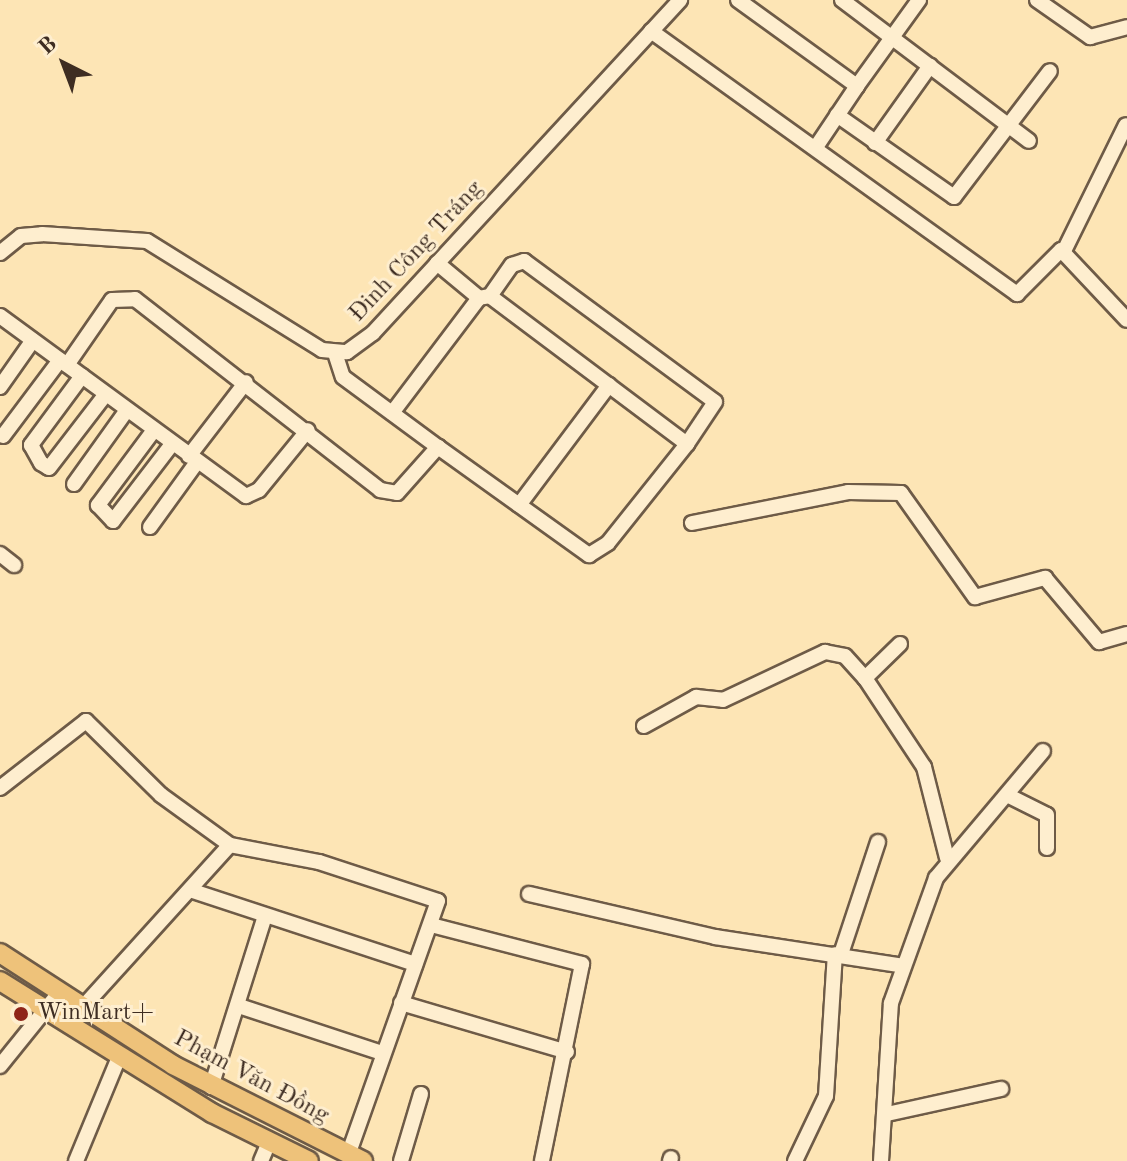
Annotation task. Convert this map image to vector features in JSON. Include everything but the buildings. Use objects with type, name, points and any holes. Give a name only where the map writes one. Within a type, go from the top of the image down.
[{"type":"main road","name":"Phạm Văn Đồng","points":[[0,953],[82,1008],[211,1087],[355,1158]]},
{"type":"main road","name":"Phạm Văn Đồng","points":[[0,981],[119,1057],[269,1142],[309,1161]]},
{"type":"street","name":"Đinh Công Tráng","points":[[335,353],[359,346],[680,0]]},
{"type":"street","points":[[738,0],[857,86]]},
{"type":"street","points":[[842,0],[1029,141]]},
{"type":"street","points":[[816,147],[919,0]]},
{"type":"street","points":[[1037,0],[1090,37],[1127,27]]},
{"type":"street","points":[[651,31],[1017,294],[1064,251],[1126,125]]},
{"type":"street","points":[[875,143],[930,66]]},
{"type":"street","points":[[837,115],[954,197],[1011,127],[1050,71]]},
{"type":"street","points":[[0,253],[21,236],[42,234],[147,241],[335,353],[343,377],[438,447],[519,505],[593,554],[687,444],[715,402],[524,261],[512,265],[484,297],[392,413]]},
{"type":"street","points":[[1064,251],[1127,320]]},
{"type":"street","points":[[437,263],[687,444]]},
{"type":"street","points":[[3,436],[105,308],[127,296],[246,382],[390,494],[438,447]]},
{"type":"street","points":[[1,320],[64,362],[193,459],[252,495],[308,430]]},
{"type":"street","points":[[0,387],[33,340]]},
{"type":"street","points":[[82,376],[31,445],[41,463],[49,468],[106,394]]},
{"type":"street","points":[[150,527],[246,382]]},
{"type":"street","points":[[519,505],[609,385]]},
{"type":"street","points":[[74,484],[127,410]]},
{"type":"street","points":[[154,430],[98,505],[113,521],[172,444]]},
{"type":"street","points":[[692,523],[848,492],[901,493],[975,597],[1045,578],[1099,642],[1127,634]]},
{"type":"street","points":[[0,554],[14,565]]},
{"type":"street","points":[[865,678],[900,644]]},
{"type":"street","points":[[644,726],[696,697],[723,700],[825,652],[845,656],[865,678],[928,775],[947,858]]},
{"type":"street","points":[[0,788],[86,721],[161,795],[230,845],[428,893],[438,901],[435,926],[415,964],[382,1053],[355,1158]]},
{"type":"street","points":[[881,1161],[887,1114],[888,1019],[904,966],[947,858],[1009,796],[1043,751]]},
{"type":"street","points":[[1009,796],[1047,815],[1047,848]]},
{"type":"street","points":[[795,1161],[826,1096],[838,954],[878,842]]},
{"type":"street","points":[[82,1008],[118,960],[193,891],[230,845]]},
{"type":"street","points":[[193,891],[415,964]]},
{"type":"street","points":[[529,894],[715,937],[904,966]]},
{"type":"street","points":[[211,1087],[265,916]]},
{"type":"street","points":[[435,926],[582,964],[567,1052],[542,1161]]},
{"type":"street","points":[[0,1066],[47,1012],[59,993]]},
{"type":"street","points":[[401,1003],[567,1052]]},
{"type":"street","points":[[239,1006],[382,1053]]},
{"type":"street","points":[[76,1161],[119,1057]]},
{"type":"street","points":[[887,1114],[1001,1089]]},
{"type":"street","points":[[401,1161],[421,1094]]},
{"type":"street","points":[[261,1161],[269,1142]]},
{"type":"place","name":"WinMart+","points":[[21,1014]]}]
